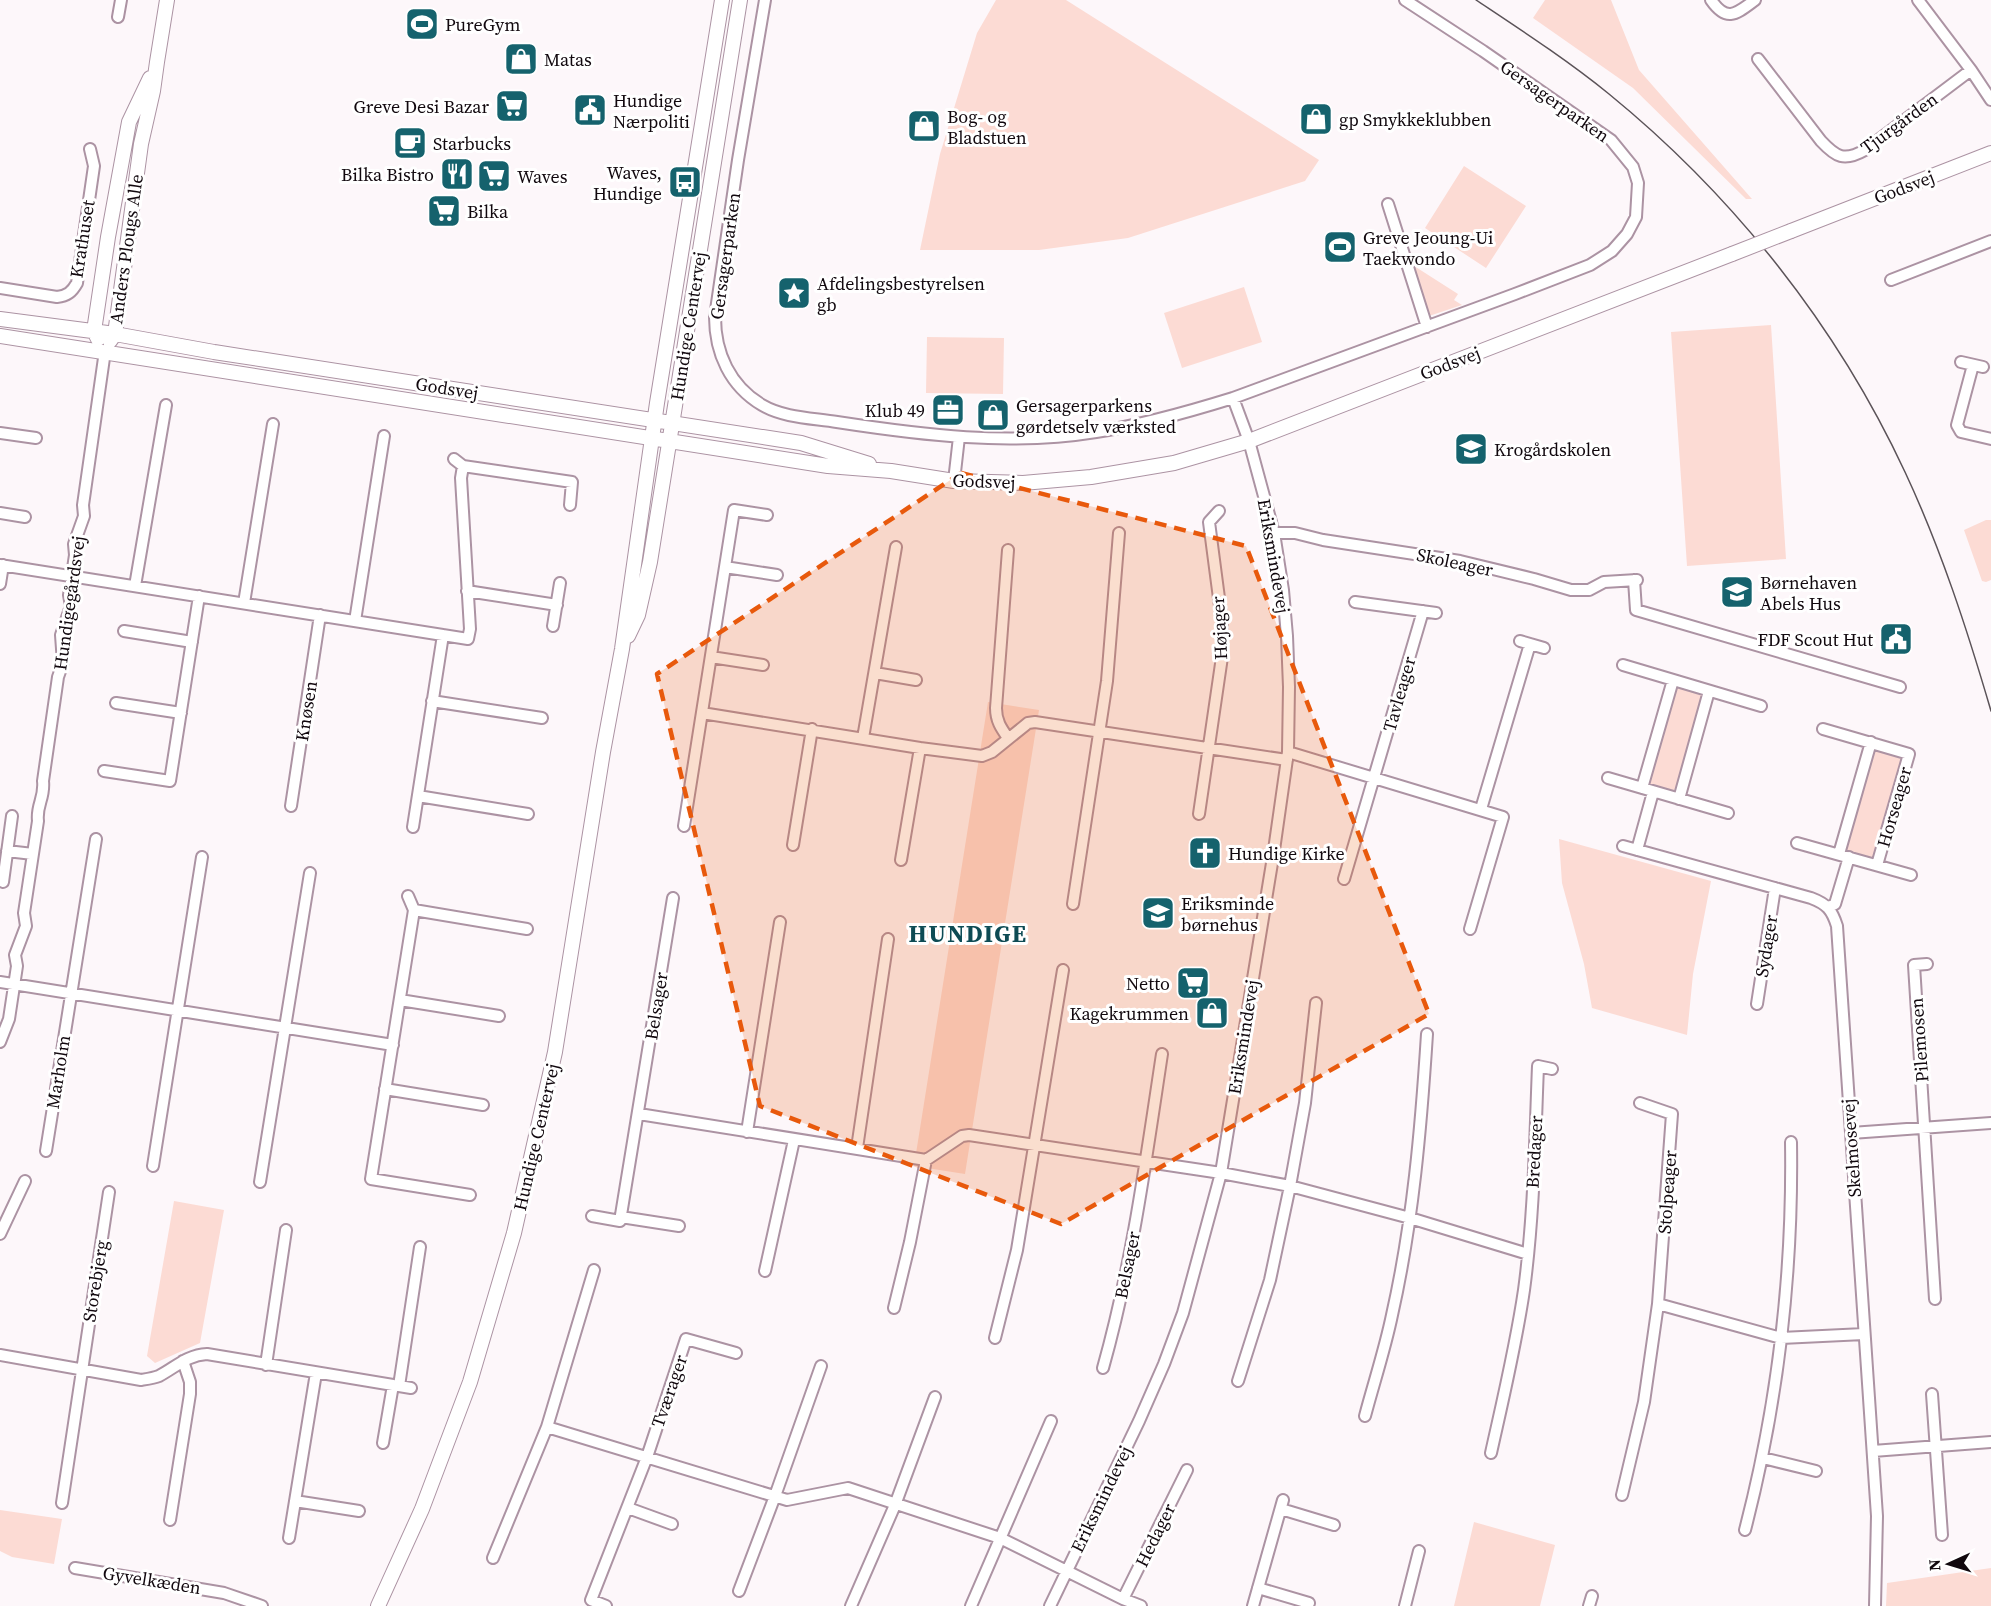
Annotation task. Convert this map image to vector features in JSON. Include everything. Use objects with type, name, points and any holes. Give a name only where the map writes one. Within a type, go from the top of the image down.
[{"type":"street","points":[[118,17],[121,0]]},
{"type":"street","name":"Anders Plougs Alle","points":[[105,351],[115,334],[141,144],[153,91],[168,0]]},
{"type":"street","name":"Hundige Centervej","points":[[378,1606],[422,1509],[470,1382],[514,1233],[555,1052],[603,752],[622,649],[654,420],[722,0]]},
{"type":"street","name":"Hundige Centervej","points":[[622,649],[638,615],[648,573],[740,0]]},
{"type":"street","name":"Gersagerparken","points":[[765,0],[715,317],[715,332],[725,366],[735,382],[748,394],[763,405],[783,413],[905,433],[959,437],[1034,438],[1095,432],[1187,412],[1233,398],[1590,265],[1612,250],[1628,234],[1636,218],[1638,183],[1633,167],[1611,140],[1405,0]]},
{"type":"street","points":[[1711,0],[1724,14],[1736,14],[1755,0]]},
{"type":"street","points":[[1918,0],[1991,100]]},
{"type":"street","name":"Tjurgården","points":[[1758,59],[1821,141],[1832,152],[1842,157],[1855,156],[1864,150],[1971,70]]},
{"type":"street","name":"Anders Plougs Alle","points":[[105,351],[94,331],[108,237],[129,122],[156,62]]},
{"type":"street","name":"Krathuset","points":[[0,288],[57,297],[65,296],[73,291],[77,283],[94,166],[90,149]]},
{"type":"street","name":"Godsvej","points":[[0,336],[828,466],[891,471],[954,481],[1023,483],[1090,477],[1174,463],[1249,441],[1991,153]]},
{"type":"street","points":[[1388,204],[1427,327]]},
{"type":"street","points":[[1891,280],[1991,241]]},
{"type":"street","name":"Godsvej","points":[[0,319],[115,334],[214,352],[801,443],[891,471]]},
{"type":"street","name":"Hundigegårdsvej","points":[[0,1042],[9,1019],[16,966],[15,955],[26,926],[24,913],[38,821],[37,812],[44,791],[43,781],[58,677],[63,663],[61,635],[71,606],[69,596],[75,555],[74,544],[84,516],[83,505],[105,351]]},
{"type":"street","points":[[1961,362],[1978,366],[1957,425],[1961,432],[1991,439]]},
{"type":"street","points":[[1233,398],[1249,441]]},
{"type":"street","points":[[135,586],[166,405]]},
{"type":"street","points":[[244,603],[273,424]]},
{"type":"street","points":[[0,433],[36,438]]},
{"type":"street","points":[[355,621],[384,436]]},
{"type":"street","points":[[954,481],[959,437]]},
{"type":"street","name":"Eriksmindevej","points":[[1050,1606],[1164,1364],[1183,1313],[1221,1173],[1288,756],[1289,687],[1283,591],[1274,533],[1249,441]]},
{"type":"street","points":[[454,459],[464,466],[573,482],[570,505]]},
{"type":"street","points":[[0,584],[1,565],[468,639],[470,629],[461,478],[464,466]]},
{"type":"street","points":[[684,826],[734,510],[766,515]]},
{"type":"street","name":"Højager","points":[[1199,814],[1222,657],[1222,621],[1209,522],[1219,511]]},
{"type":"street","points":[[0,513],[25,517]]},
{"type":"street","name":"Skoleager","points":[[1274,533],[1295,533],[1323,540],[1460,561],[1534,579],[1571,591],[1589,590],[1604,582],[1636,580],[1636,610],[1900,687]]},
{"type":"street","points":[[1073,904],[1101,731],[1119,534]]},
{"type":"street","points":[[863,738],[896,548]]},
{"type":"street","points":[[1008,550],[996,717],[1008,738]]},
{"type":"street","points":[[725,567],[777,575]]},
{"type":"street","points":[[553,626],[561,583]]},
{"type":"street","points":[[467,591],[557,604]]},
{"type":"street","points":[[104,771],[170,781],[199,596]]},
{"type":"street","points":[[1355,602],[1436,613]]},
{"type":"street","name":"Tavleager","points":[[1344,879],[1423,612]]},
{"type":"street","name":"Knøsen","points":[[291,806],[320,615]]},
{"type":"street","points":[[123,631],[192,642]]},
{"type":"street","points":[[413,827],[443,635]]},
{"type":"street","points":[[1481,809],[1525,643],[1544,648]]},
{"type":"street","points":[[711,657],[763,665]]},
{"type":"street","points":[[1623,665],[1761,706]]},
{"type":"street","points":[[875,674],[916,680]]},
{"type":"street","points":[[1642,788],[1673,680]]},
{"type":"street","points":[[1679,799],[1709,690]]},
{"type":"street","points":[[432,701],[542,718]]},
{"type":"street","points":[[116,703],[181,713]]},
{"type":"street","points":[[702,713],[982,756],[992,752],[1032,722],[1210,748],[1288,756],[1375,777],[1503,817],[1470,929]]},
{"type":"street","points":[[794,845],[812,729]]},
{"type":"street","name":"Horseager","points":[[1822,729],[1909,754],[1877,865]]},
{"type":"street","name":"Horseager","points":[[1829,907],[1835,904],[1871,742]]},
{"type":"street","points":[[901,860],[920,747]]},
{"type":"street","points":[[1608,778],[1728,813]]},
{"type":"street","points":[[1637,850],[1653,792]]},
{"type":"street","points":[[418,796],[528,814]]},
{"type":"street","points":[[3,882],[12,816]]},
{"type":"street","name":"Marholm","points":[[46,1151],[96,839]]},
{"type":"street","name":"Horseager","points":[[1797,843],[1911,875]]},
{"type":"street","points":[[1623,846],[1811,898],[1829,907]]},
{"type":"street","points":[[8,851],[33,854]]},
{"type":"street","points":[[153,1166],[202,857]]},
{"type":"street","points":[[260,1182],[310,873]]},
{"type":"street","name":"Sydager","points":[[1757,1004],[1775,888]]},
{"type":"street","points":[[363,1189],[371,1179],[414,910],[408,896]]},
{"type":"street","name":"Belsager","points":[[621,1217],[672,898]]},
{"type":"street","name":"Skelmosevej","points":[[1829,907],[1837,926],[1873,1451],[1877,1516],[1875,1606]]},
{"type":"street","points":[[414,910],[527,929]]},
{"type":"street","points":[[747,1132],[780,922]]},
{"type":"street","points":[[857,1148],[888,939]]},
{"type":"street","name":"Pilemosen","points":[[1927,964],[1914,965],[1935,1299]]},
{"type":"street","points":[[996,1338],[1017,1250],[1063,970]]},
{"type":"street","points":[[0,982],[393,1046]]},
{"type":"street","points":[[400,999],[499,1016]]},
{"type":"street","points":[[1238,1381],[1270,1280],[1290,1186],[1305,1103],[1316,1003]]},
{"type":"street","points":[[1365,1416],[1392,1315],[1410,1218],[1420,1144],[1427,1034]]},
{"type":"street","name":"Belsager","points":[[1103,1368],[1124,1288],[1162,1054]]},
{"type":"street","name":"Bredager","points":[[1491,1453],[1511,1364],[1528,1254],[1538,1066],[1552,1069]]},
{"type":"street","points":[[386,1089],[483,1105]]},
{"type":"street","name":"Stolpeager","points":[[1622,1495],[1644,1402],[1658,1304],[1672,1114],[1640,1103]]},
{"type":"street","points":[[639,1114],[926,1160],[962,1136],[969,1135],[1221,1173],[1290,1186],[1410,1218],[1528,1254]]},
{"type":"street","points":[[1851,1133],[1991,1123]]},
{"type":"street","points":[[765,1271],[794,1140]]},
{"type":"street","points":[[1745,1530],[1775,1394],[1788,1271],[1792,1177],[1791,1142]]},
{"type":"street","points":[[894,1308],[926,1160]]},
{"type":"street","points":[[371,1179],[470,1195]]},
{"type":"street","points":[[0,1234],[26,1180]]},
{"type":"street","name":"Storebjerg","points":[[62,1503],[109,1192]]},
{"type":"street","points":[[592,1216],[620,1221],[621,1217],[680,1226]]},
{"type":"street","points":[[266,1365],[286,1230]]},
{"type":"street","points":[[383,1443],[401,1386],[420,1247]]},
{"type":"street","points":[[493,1558],[547,1427],[594,1270]]},
{"type":"street","points":[[1658,1304],[1781,1338],[1864,1334]]},
{"type":"street","name":"Tværager","points":[[606,1606],[591,1600],[647,1457],[686,1339],[736,1353]]},
{"type":"street","points":[[0,1355],[141,1380],[158,1377],[183,1361],[196,1355],[207,1354],[401,1386]]},
{"type":"street","points":[[170,1520],[190,1394],[190,1382],[183,1361]]},
{"type":"street","points":[[739,1591],[822,1366]]},
{"type":"street","points":[[289,1538],[316,1373]]},
{"type":"street","points":[[1932,1394],[1942,1535]]},
{"type":"street","points":[[851,1606],[895,1504],[935,1397]]},
{"type":"street","points":[[970,1606],[1051,1421]]},
{"type":"street","points":[[547,1427],[793,1500],[848,1488],[1000,1538],[1141,1606]]},
{"type":"street","points":[[1873,1451],[1991,1442]]},
{"type":"street","points":[[1762,1458],[1816,1471]]},
{"type":"street","name":"Hedager","points":[[1123,1599],[1187,1470]]},
{"type":"street","points":[[295,1501],[359,1511]]},
{"type":"street","points":[[1253,1606],[1282,1505],[1334,1525]]},
{"type":"street","points":[[628,1508],[672,1524]]},
{"type":"street","points":[[1406,1606],[1419,1551]]},
{"type":"street","name":"Gyvelkæden","points":[[75,1568],[214,1591],[237,1596],[262,1606]]},
{"type":"street","points":[[1258,1588],[1309,1603]]},
{"type":"highlighted area","points":[[961,473],[1246,546],[1429,1014],[1061,1224],[760,1106],[657,674]]},
{"type":"shaded area","points":[[996,0],[1066,0],[1319,160],[1305,181],[1128,238],[1039,250],[920,250],[940,154],[977,33]]},
{"type":"shaded area","points":[[1545,0],[1611,0],[1639,70],[1752,199],[1746,199],[1633,88],[1533,18]]},
{"type":"shaded area","points":[[1464,166],[1526,206],[1486,268],[1425,228]]},
{"type":"shaded area","points":[[1411,264],[1458,294],[1454,300],[1462,305],[1429,316]]},
{"type":"shaded area","points":[[1244,287],[1262,342],[1182,368],[1164,313]]},
{"type":"shaded area","points":[[1771,325],[1786,559],[1687,566],[1671,332]]},
{"type":"shaded area","points":[[927,337],[1004,338],[1003,394],[926,393]]},
{"type":"shaded area","points":[[1991,520],[1991,580],[1986,582],[1982,581],[1964,530]]},
{"type":"shaded area","points":[[1681,686],[1699,691],[1703,696],[1676,789],[1672,791],[1652,787],[1648,781],[1675,688]]},
{"type":"shaded area","points":[[988,702],[1039,710],[965,1174],[914,1166]]},
{"type":"shaded area","points":[[1876,748],[1901,755],[1903,761],[1876,858],[1873,859],[1846,853],[1845,850],[1873,750]]},
{"type":"shaded area","points":[[1559,839],[1711,881],[1693,974],[1687,1035],[1592,1008],[1584,964],[1562,883]]},
{"type":"shaded area","points":[[174,1201],[224,1210],[200,1343],[155,1363],[147,1356]]},
{"type":"shaded area","points":[[0,1510],[62,1519],[54,1564],[12,1557],[0,1551]]},
{"type":"shaded area","points":[[1474,1522],[1555,1545],[1540,1606],[1454,1606]]},
{"type":"shaded area","points":[[1991,1568],[1991,1606],[1886,1606],[1887,1583]]},
{"type":"tram line","points":[[1476,0],[1577,69],[1655,134],[1740,220],[1814,315],[1848,366],[1878,418],[1918,501],[1952,590],[1991,711]]},
{"type":"place","name":"PureGym","points":[[422,24]]},
{"type":"place","name":"Matas","points":[[521,59]]},
{"type":"place","name":"Greve Desi Bazar","points":[[512,106]]},
{"type":"place","name":"Hundige Nærpoliti","points":[[590,110]]},
{"type":"place","name":"gp Smykkeklubben","points":[[1316,119]]},
{"type":"place","name":"Bog- og Bladstuen","points":[[924,126]]},
{"type":"place","name":"Starbucks","points":[[410,143]]},
{"type":"place","name":"Bilka Bistro","points":[[457,174]]},
{"type":"place","name":"Waves","points":[[494,176]]},
{"type":"place","name":"Waves, Hundige","points":[[685,182]]},
{"type":"place","name":"Bilka","points":[[444,211]]},
{"type":"place","name":"Greve Jeoung-Ui Taekwondo","points":[[1340,247]]},
{"type":"place","name":"Afdelingsbestyrelsen gb","points":[[794,293]]},
{"type":"place","name":"Klub 49","points":[[948,410]]},
{"type":"place","name":"Gersagerparkens gørdetselv værksted","points":[[993,415]]},
{"type":"place","name":"Krogårdskolen","points":[[1471,449]]},
{"type":"place","name":"Børnehaven Abels Hus","points":[[1737,592]]},
{"type":"place","name":"FDF Scout Hut","points":[[1896,639]]},
{"type":"place","name":"Hundige Kirke","points":[[1205,853]]},
{"type":"place","name":"Eriksminde børnehus","points":[[1158,913]]},
{"type":"place","name":"Netto","points":[[1193,983]]},
{"type":"place","name":"Kagekrummen","points":[[1212,1013]]},
{"type":"district","name":"HUNDIGE","points":[[968,933]]}]
